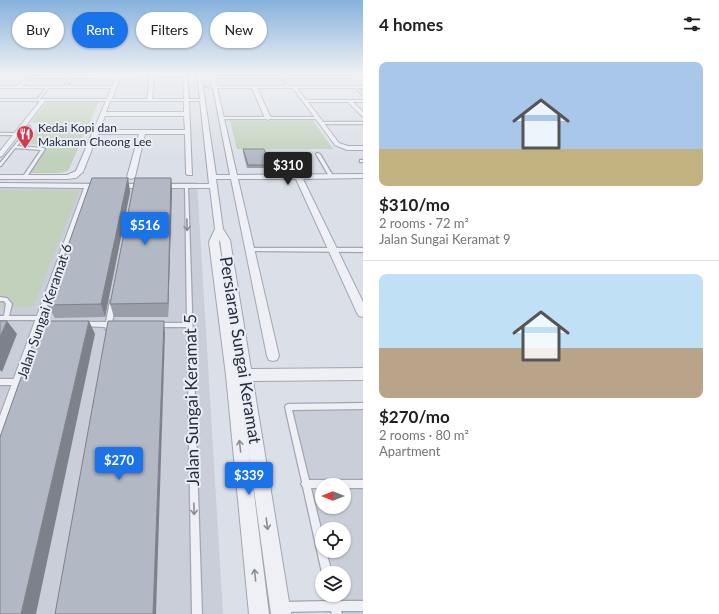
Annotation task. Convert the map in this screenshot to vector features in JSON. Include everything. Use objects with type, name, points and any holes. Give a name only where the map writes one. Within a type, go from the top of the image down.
[{"type":"street","points":[[0,155],[42,103]]},
{"type":"street","points":[[0,177],[24,178],[74,176],[79,172],[107,103]]},
{"type":"street","points":[[187,103],[190,174]]},
{"type":"street","name":"Persiaran Sungai Keramat","points":[[202,103],[219,229],[214,242],[280,611]]},
{"type":"street","name":"Persiaran Sungai Keramat","points":[[219,103],[273,356]]},
{"type":"street","points":[[261,103],[268,118]]},
{"type":"street","points":[[306,103],[337,144],[341,146],[363,148]]},
{"type":"street","points":[[351,103],[363,115]]},
{"type":"street","points":[[102,114],[187,114]]},
{"type":"street","points":[[95,132],[188,132]]},
{"type":"street","points":[[131,178],[142,132]]},
{"type":"street","points":[[298,176],[363,313]]},
{"type":"street","points":[[212,177],[363,177]]},
{"type":"street","points":[[0,185],[88,186],[133,189],[213,186]]},
{"type":"street","name":"Jalan Sungai Keramat 6","points":[[0,436],[19,382],[43,322],[88,186]]},
{"type":"street","points":[[239,375],[363,374]]},
{"type":"street","name":"Persiaran Sungai Keramat","points":[[239,375],[259,614]]},
{"type":"lane","points":[[222,118],[268,118],[363,123]]},
{"type":"lane","points":[[0,165],[29,129],[22,126]]},
{"type":"lane","points":[[0,134],[16,134]]},
{"type":"lane","points":[[15,147],[43,149],[24,178]]},
{"type":"lane","points":[[318,154],[331,176]]},
{"type":"lane","name":"Jalan Sungai Keramat 5","points":[[186,186],[197,614]]},
{"type":"lane","points":[[250,250],[363,250]]},
{"type":"lane","points":[[108,332],[115,294]]},
{"type":"lane","points":[[0,299],[5,299],[9,304],[3,318],[43,322]]},
{"type":"lane","points":[[78,324],[117,325]]},
{"type":"lane","points":[[149,325],[189,325]]},
{"type":"lane","points":[[0,382],[19,382]]},
{"type":"lane","points":[[325,566],[288,407],[363,406]]},
{"type":"lane","points":[[305,484],[363,484]]},
{"type":"lane","points":[[280,611],[336,610],[363,606]]},
{"type":"shaded area","points":[[0,182],[197,182],[223,614],[0,614]]},
{"type":"shaded area","points":[[363,410],[363,614],[343,614],[340,602],[351,602],[351,566],[331,566],[329,558],[351,558],[351,522],[320,522],[318,514],[351,514],[351,478],[315,478],[315,502],[292,411]]},
{"type":"green space","points":[[46,103],[98,103],[68,171],[59,173],[28,173],[46,145],[26,144],[41,123],[31,122]]},
{"type":"green space","points":[[230,121],[313,121],[333,149],[237,149]]},
{"type":"green space","points":[[0,190],[79,191],[33,307],[0,307]]},
{"type":"building","points":[[243,149],[264,149],[271,165],[248,165]]},
{"type":"building","points":[[92,178],[128,178],[101,304],[47,305]]},
{"type":"building","points":[[135,178],[171,178],[168,303],[110,304]]},
{"type":"building","points":[[0,321],[7,321],[0,337]]},
{"type":"building","points":[[41,321],[89,321],[21,614],[0,614],[0,437]]},
{"type":"building","points":[[108,321],[164,321],[153,614],[55,614]]},
{"type":"place","name":"Kedai Kopi dan Makanan Cheong Lee","points":[[25,149]]}]
